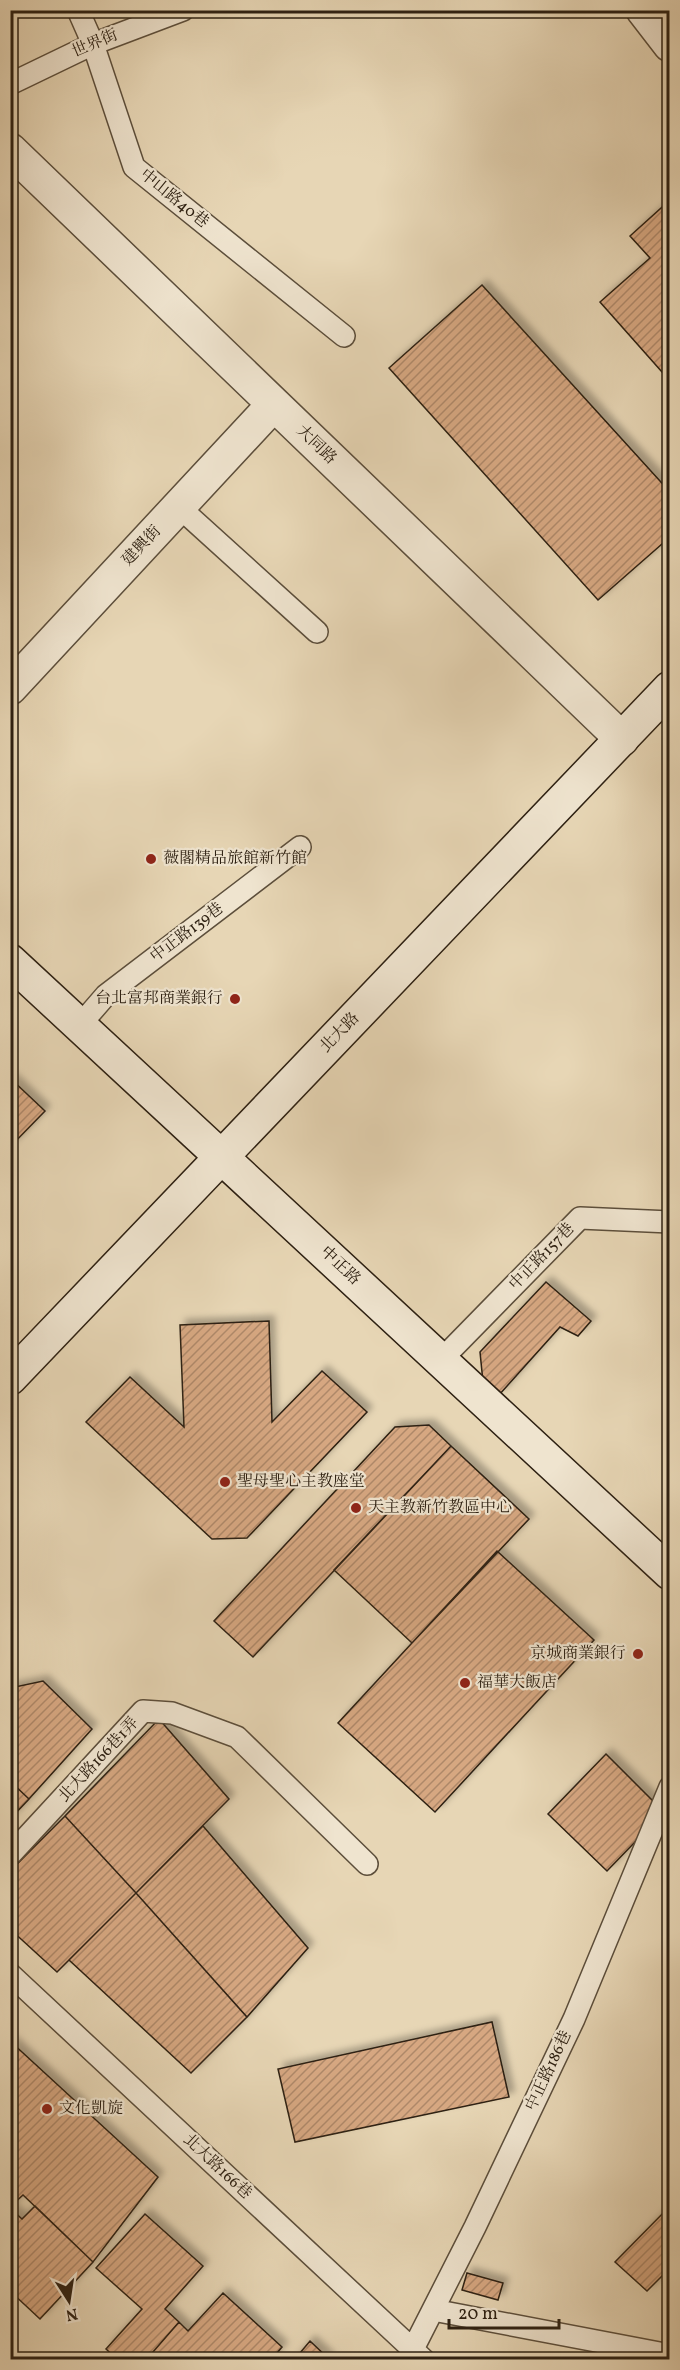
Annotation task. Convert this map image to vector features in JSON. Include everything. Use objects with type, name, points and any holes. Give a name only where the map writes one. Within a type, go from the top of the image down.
[{"type":"street","points":[[643,10],[669,45]]},
{"type":"street","name":"大同路","points":[[10,150],[622,739]]},
{"type":"street","name":"建興街","points":[[10,688],[274,404]]},
{"type":"street","name":"北大路","points":[[10,1378],[669,688]]},
{"type":"street","name":"中正路","points":[[10,961],[669,1572]]},
{"type":"lane","name":"中山路40巷","points":[[78,10],[93,44],[134,167],[344,336]]},
{"type":"lane","name":"世界街","points":[[10,84],[93,44],[183,10]]},
{"type":"lane","points":[[179,507],[317,632]]},
{"type":"lane","name":"中正路139巷","points":[[80,1025],[106,995],[300,847]]},
{"type":"lane","name":"中正路157巷","points":[[441,1360],[580,1218],[669,1222]]},
{"type":"lane","name":"北大路166巷1弄","points":[[10,1855],[143,1712],[172,1713],[237,1737],[367,1864]]},
{"type":"lane","name":"中正路186巷","points":[[418,2354],[433,2310],[574,2019],[669,1787]]},
{"type":"lane","name":"北大路166巷","points":[[10,1974],[418,2354]]},
{"type":"lane","points":[[433,2310],[669,2355]]},
{"type":"building","points":[[670,200],[670,381],[600,302],[650,258],[630,236]]},
{"type":"building","points":[[482,285],[670,492],[670,537],[598,600],[389,368]]},
{"type":"building","points":[[10,1078],[45,1111],[10,1147]]},
{"type":"building","points":[[546,1282],[591,1321],[578,1336],[560,1327],[499,1395],[483,1382],[480,1352]]},
{"type":"building","name":"聖母聖心主教座堂","points":[[269,1321],[272,1422],[322,1371],[367,1412],[247,1538],[212,1539],[86,1422],[130,1377],[184,1427],[180,1325]]},
{"type":"building","name":"天主教新竹教區中心","points":[[429,1425],[451,1446],[253,1657],[214,1621],[395,1427]]},
{"type":"building","points":[[451,1446],[529,1519],[412,1643],[334,1570]]},
{"type":"building","name":"福華大飯店","points":[[497,1551],[594,1640],[435,1812],[338,1723]]},
{"type":"building","points":[[43,1681],[92,1729],[29,1799],[10,1781],[10,1688]]},
{"type":"building","points":[[159,1719],[229,1799],[136,1893],[65,1816]]},
{"type":"building","points":[[606,1754],[664,1812],[607,1871],[548,1814]]},
{"type":"building","points":[[10,1781],[29,1799],[10,1819]]},
{"type":"building","points":[[65,1816],[136,1893],[57,1972],[10,1929],[10,1871]]},
{"type":"building","points":[[203,1826],[308,1948],[247,2017],[136,1893]]},
{"type":"building","points":[[136,1893],[247,2017],[191,2073],[69,1960]]},
{"type":"building","points":[[492,2022],[509,2097],[295,2142],[278,2069]]},
{"type":"building","name":"文化凱旋","points":[[10,2041],[158,2177],[93,2262],[23,2195],[10,2207]]},
{"type":"building","points":[[35,2206],[93,2262],[40,2319],[10,2291],[10,2208],[22,2219]]},
{"type":"building","points":[[670,2206],[670,2268],[647,2291],[615,2262]]},
{"type":"building","points":[[145,2214],[203,2266],[165,2309],[179,2322],[146,2360],[118,2360],[106,2349],[142,2309],[96,2268]]},
{"type":"building","points":[[467,2273],[503,2283],[498,2300],[462,2290]]},
{"type":"building","points":[[223,2293],[282,2347],[271,2360],[146,2360],[179,2322],[188,2331]]},
{"type":"building","points":[[310,2341],[330,2360],[294,2360]]},
{"type":"place","name":"薇閣精品旅館新竹館","points":[[151,859]]},
{"type":"place","name":"台北富邦商業銀行","points":[[235,999]]},
{"type":"place","name":"聖母聖心主教座堂","points":[[225,1482]]},
{"type":"place","name":"天主教新竹教區中心","points":[[356,1508]]},
{"type":"place","name":"京城商業銀行","points":[[638,1654]]},
{"type":"place","name":"福華大飯店","points":[[465,1683]]},
{"type":"place","name":"文化凱旋","points":[[47,2109]]}]
